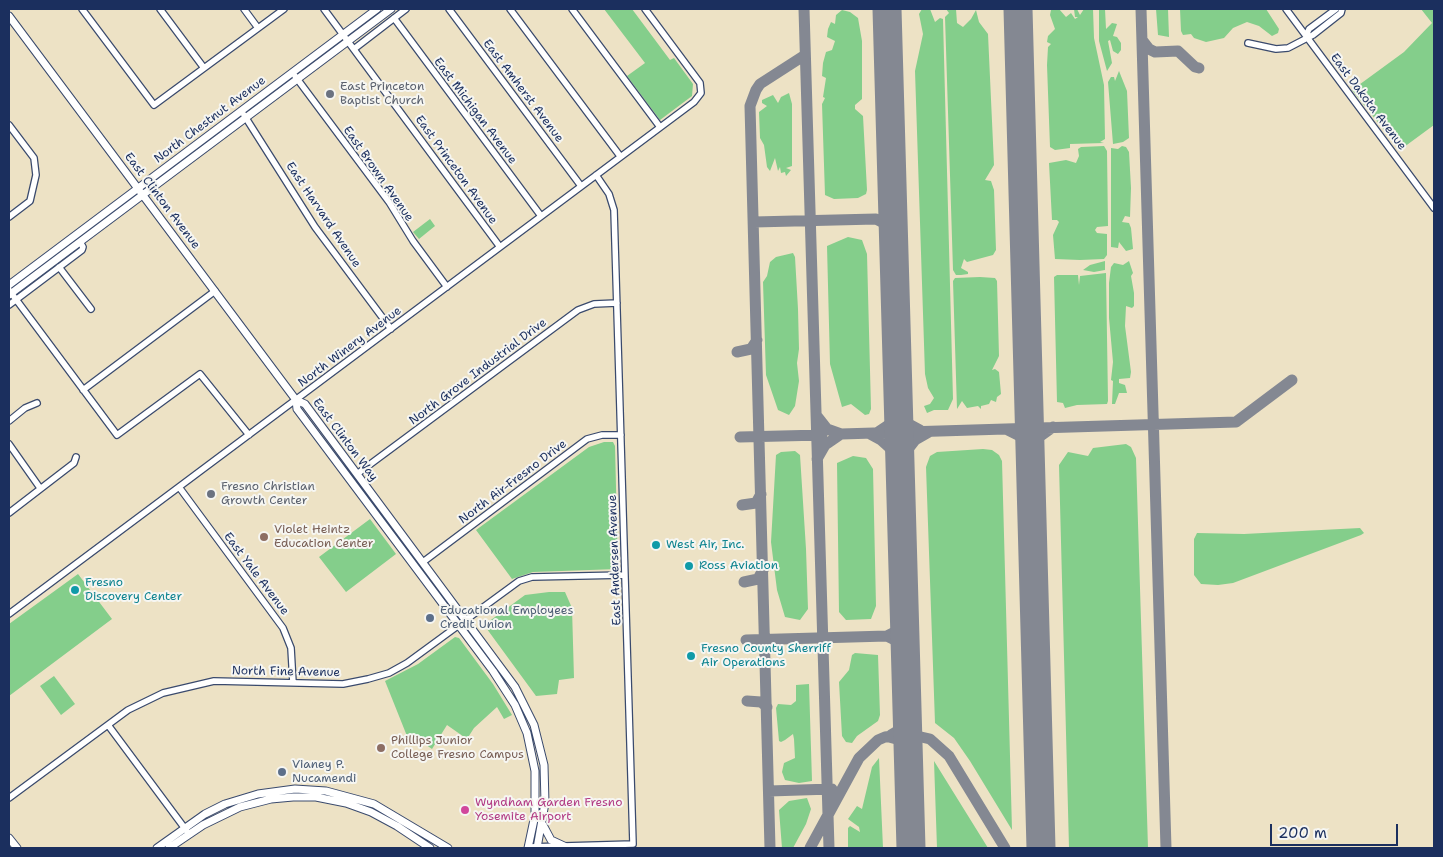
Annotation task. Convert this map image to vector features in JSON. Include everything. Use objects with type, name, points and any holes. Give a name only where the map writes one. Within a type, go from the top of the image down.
[{"type":"main road","name":"North Chestnut Avenue","points":[[346,37],[377,9]]},
{"type":"main road","name":"North Chestnut Avenue","points":[[9,285],[140,191],[346,37],[390,9]]},
{"type":"main road","name":"East Clinton Avenue","points":[[9,16],[296,400]]},
{"type":"main road","name":"North Chestnut Avenue","points":[[11,294],[80,242],[140,191]]},
{"type":"main road","name":"East Clinton Way","points":[[296,400],[305,404],[466,620],[522,699],[534,725],[542,756],[545,794],[543,824],[537,848]]},
{"type":"main road","name":"East Clinton Way","points":[[296,400],[297,409],[504,686],[520,715],[531,748],[536,788],[535,815],[528,848]]},
{"type":"main road","points":[[520,715],[530,723],[542,756]]},
{"type":"main road","points":[[170,848],[187,831],[225,804],[259,793],[295,789],[326,790],[374,804],[448,848]]},
{"type":"main road","points":[[157,848],[187,831],[240,807],[271,799],[293,797],[316,798],[346,803],[371,812],[399,827],[430,848]]},
{"type":"main road","points":[[543,824],[551,840],[564,846]]},
{"type":"main road","points":[[9,838],[17,848]]},
{"type":"street","points":[[82,9],[154,105],[284,9]]},
{"type":"street","points":[[160,9],[204,68]]},
{"type":"street","points":[[244,9],[258,28]]},
{"type":"street","name":"East Princeton Avenue","points":[[324,9],[500,247]]},
{"type":"street","points":[[354,49],[406,9]]},
{"type":"street","name":"East Amherst Avenue","points":[[449,9],[581,186]]},
{"type":"street","points":[[510,9],[620,156]]},
{"type":"street","points":[[572,9],[660,127]]},
{"type":"street","name":"North Winery Avenue","points":[[9,614],[694,102],[702,93],[702,87],[698,79],[645,9]]},
{"type":"street","name":"East Dakota Avenue","points":[[1286,9],[1434,207]]},
{"type":"street","points":[[1248,43],[1267,48],[1283,49],[1294,46],[1306,36],[1309,29],[1336,9]]},
{"type":"street","points":[[1306,36],[1313,35],[1341,13],[1342,9]]},
{"type":"street","name":"East Michigan Avenue","points":[[394,18],[541,216]]},
{"type":"street","name":"East Brown Avenue","points":[[294,76],[389,202],[412,241],[446,287]]},
{"type":"street","name":"East Harvard Avenue","points":[[243,114],[315,226],[391,329]]},
{"type":"street","points":[[9,125],[34,158],[36,175],[30,201],[9,217]]},
{"type":"street","name":"East Andersen Avenue","points":[[528,848],[633,844],[614,210],[610,194],[596,175]]},
{"type":"street","name":"North Chestnut Avenue","points":[[9,305],[11,294],[59,267],[82,249],[80,242]]},
{"type":"street","points":[[59,267],[92,309]]},
{"type":"street","points":[[83,390],[215,291]]},
{"type":"street","points":[[11,294],[117,435],[200,374],[249,434]]},
{"type":"street","name":"North Grove Industrial Drive","points":[[357,474],[578,310],[594,304],[617,303]]},
{"type":"street","points":[[9,421],[25,408],[37,404]]},
{"type":"street","name":"North Air-Fresno Drive","points":[[423,562],[587,439],[602,435],[621,435]]},
{"type":"street","points":[[9,444],[40,488]]},
{"type":"street","points":[[9,513],[74,463],[76,457]]},
{"type":"street","name":"East Yale Avenue","points":[[179,487],[283,628],[291,648],[293,683]]},
{"type":"street","name":"North Fine Avenue","points":[[9,798],[108,725],[147,700],[187,686],[214,681],[344,684],[389,673],[417,656],[512,585],[526,578],[625,575]]},
{"type":"street","points":[[108,725],[187,831]]},
{"type":"street","points":[[399,827],[403,820]]},
{"type":"green space","points":[[604,9],[632,9],[670,60],[674,58],[693,84],[692,96],[660,120],[627,76],[645,63]]},
{"type":"green space","points":[[922,9],[930,9],[935,22],[940,18],[943,19],[953,399],[948,410],[934,410],[927,413],[924,406],[930,404],[934,398],[928,388],[925,374],[915,71],[923,34],[919,14]]},
{"type":"green space","points":[[946,9],[956,9],[957,23],[963,27],[976,10],[979,22],[988,34],[994,165],[985,180],[991,181],[994,190],[996,250],[993,255],[967,262],[964,259],[961,268],[968,272],[968,274],[961,275],[956,275],[953,270],[945,17],[949,13]]},
{"type":"green space","points":[[1059,9],[1066,17],[1071,13],[1075,19],[1078,17],[1075,17],[1074,9],[1077,9],[1080,15],[1084,9],[1093,9],[1094,38],[1104,85],[1105,139],[1100,142],[1104,143],[1070,144],[1070,148],[1055,150],[1050,147],[1047,65],[1048,47],[1051,44],[1047,42],[1048,36],[1055,29],[1050,15],[1051,10]]},
{"type":"green space","points":[[1099,9],[1105,9],[1106,29],[1112,23],[1117,24],[1113,36],[1117,37],[1121,43],[1121,50],[1118,54],[1113,51],[1110,40],[1108,41],[1112,63],[1107,71],[1099,41]]},
{"type":"green space","points":[[1156,9],[1168,9],[1169,37],[1158,35]]},
{"type":"green space","points":[[1180,9],[1266,9],[1279,29],[1278,33],[1272,36],[1259,26],[1247,22],[1233,28],[1224,38],[1206,42],[1194,38],[1191,34],[1183,35],[1181,31]]},
{"type":"green space","points":[[1421,9],[1434,9],[1434,125],[1400,150],[1352,90],[1404,52],[1432,23]]},
{"type":"green space","points":[[842,10],[850,12],[858,18],[862,41],[862,99],[855,105],[855,109],[863,116],[867,190],[866,194],[858,198],[834,199],[825,195],[822,104],[825,98],[823,97],[826,78],[822,76],[826,52],[832,50],[835,41],[827,37],[828,29],[831,22],[835,24],[836,15]]},
{"type":"green space","points":[[1119,71],[1127,91],[1129,138],[1123,142],[1113,144],[1108,82],[1111,77],[1114,77],[1115,81]]},
{"type":"green space","points":[[789,93],[792,104],[792,166],[786,168],[791,170],[786,176],[785,172],[781,173],[780,167],[778,171],[775,158],[770,171],[767,167],[764,145],[760,138],[759,112],[767,106],[762,103],[762,100],[773,95],[778,103],[781,97]]},
{"type":"green space","points":[[1104,146],[1107,151],[1108,226],[1097,227],[1095,230],[1097,233],[1107,234],[1107,255],[1104,259],[1055,259],[1053,235],[1059,222],[1052,220],[1049,163],[1066,160],[1076,163],[1079,156],[1078,149],[1081,147]]},
{"type":"green space","points":[[1122,146],[1126,147],[1129,152],[1131,188],[1130,217],[1125,216],[1122,222],[1129,223],[1133,249],[1126,251],[1119,242],[1118,248],[1111,247],[1111,148],[1118,149]]},
{"type":"green space","points":[[430,219],[435,226],[419,239],[413,232]]},
{"type":"green space","points":[[848,237],[862,240],[867,254],[871,409],[869,414],[865,415],[851,404],[842,407],[830,364],[827,246]]},
{"type":"green space","points":[[793,253],[795,257],[798,309],[799,349],[797,363],[799,381],[795,406],[789,415],[778,410],[766,375],[763,282],[767,276],[770,262],[776,257]]},
{"type":"green space","points":[[1105,261],[1105,270],[1094,272],[1083,270],[1090,265]]},
{"type":"green space","points":[[1129,261],[1133,273],[1131,276],[1134,306],[1132,308],[1126,306],[1125,326],[1131,372],[1130,378],[1119,379],[1119,383],[1125,385],[1127,393],[1119,393],[1115,404],[1112,404],[1113,381],[1111,380],[1113,362],[1109,318],[1109,283],[1111,267],[1114,263],[1123,265]]},
{"type":"green space","points":[[1106,273],[1108,401],[1107,404],[1077,405],[1065,408],[1063,403],[1057,402],[1054,277],[1057,275],[1078,275],[1079,285],[1080,276]]},
{"type":"green space","points":[[955,278],[995,278],[997,281],[999,356],[992,370],[995,369],[999,372],[1001,394],[997,397],[996,402],[991,400],[989,404],[981,406],[981,409],[978,406],[967,408],[962,401],[957,409],[953,281]]},
{"type":"green space","points":[[604,442],[613,442],[615,446],[618,569],[533,572],[512,579],[476,530],[589,447]]},
{"type":"green space","points":[[1126,444],[1131,447],[1136,458],[1148,848],[1069,848],[1059,465],[1068,452],[1088,456],[1093,448]]},
{"type":"green space","points":[[992,450],[999,455],[1002,461],[1012,830],[954,738],[935,723],[926,467],[930,456],[937,452]]},
{"type":"green space","points":[[795,451],[800,455],[808,609],[800,620],[785,617],[777,590],[771,542],[776,455],[781,452]]},
{"type":"green space","points":[[853,456],[866,458],[873,469],[876,606],[871,619],[846,620],[839,612],[837,463]]},
{"type":"green space","points":[[370,519],[396,554],[346,592],[319,557]]},
{"type":"green space","points":[[1360,528],[1364,533],[1361,535],[1233,583],[1218,585],[1201,584],[1194,575],[1194,539],[1197,533],[1244,534]]},
{"type":"green space","points":[[78,574],[112,619],[9,696],[9,624]]},
{"type":"green space","points":[[565,592],[572,608],[574,678],[559,680],[557,694],[536,696],[484,625],[525,595]]},
{"type":"green space","points":[[455,637],[459,638],[493,684],[512,715],[504,719],[497,707],[474,728],[467,739],[447,725],[432,749],[412,735],[407,736],[385,681],[418,664]]},
{"type":"green space","points":[[855,653],[878,655],[880,715],[878,721],[857,736],[852,743],[846,742],[842,736],[839,682],[849,670],[852,655]]},
{"type":"green space","points":[[54,676],[75,704],[61,715],[40,686]]},
{"type":"green space","points":[[809,684],[812,781],[799,783],[785,780],[782,772],[784,763],[795,758],[794,739],[793,734],[781,742],[779,741],[776,708],[778,704],[791,705],[796,701],[796,685]]},
{"type":"green space","points":[[879,758],[883,848],[848,848],[848,828],[850,826],[860,832],[859,827],[848,819],[857,806],[862,809],[872,767]]},
{"type":"green space","points":[[934,761],[988,848],[937,848]]},
{"type":"green space","points":[[807,798],[811,809],[806,824],[793,848],[782,848],[779,810],[789,801]]},
{"type":"taxiway","points":[[804,9],[829,848]]},
{"type":"taxiway","points":[[882,9],[888,25]]},
{"type":"taxiway","points":[[1141,9],[1166,848]]},
{"type":"taxiway","points":[[1142,40],[1149,49],[1155,52],[1178,51],[1195,67],[1199,68]]},
{"type":"taxiway","points":[[770,848],[750,106],[760,84],[805,55]]},
{"type":"taxiway","points":[[754,222],[876,219],[886,224],[894,238]]},
{"type":"taxiway","points":[[737,352],[751,349],[757,340]]},
{"type":"taxiway","points":[[817,459],[825,445],[841,434],[1236,422],[1292,380]]},
{"type":"taxiway","points":[[898,408],[907,423],[920,430]]},
{"type":"taxiway","points":[[878,432],[893,422],[898,408]]},
{"type":"taxiway","points":[[816,415],[827,429],[841,434]]},
{"type":"taxiway","points":[[1031,453],[1039,437],[1053,427]]},
{"type":"taxiway","points":[[1008,430],[1020,436],[1031,453]]},
{"type":"taxiway","points":[[900,468],[901,459],[915,440],[929,432]]},
{"type":"taxiway","points":[[870,434],[881,440],[891,449],[900,468]]},
{"type":"taxiway","points":[[740,437],[822,435]]},
{"type":"taxiway","points":[[742,505],[756,503],[761,494]]},
{"type":"taxiway","points":[[744,582],[758,579],[764,568]]},
{"type":"taxiway","points":[[887,636],[897,631],[905,618]]},
{"type":"taxiway","points":[[746,640],[887,636],[897,641],[906,655]]},
{"type":"taxiway","points":[[747,701],[761,702],[767,707]]},
{"type":"taxiway","points":[[891,735],[901,729],[907,717]]},
{"type":"taxiway","points":[[810,848],[859,758],[878,740],[885,737],[908,734],[930,739],[949,756],[1005,848]]},
{"type":"taxiway","points":[[889,737],[900,740],[909,758]]},
{"type":"taxiway","points":[[769,791],[832,789]]},
{"type":"runway","points":[[887,9],[911,848]]},
{"type":"runway","points":[[1018,9],[1041,848]]},
{"type":"place","name":"East Princeton Baptist Church","points":[[330,94]]},
{"type":"place","name":"Fresno Christian Growth Center","points":[[211,494]]},
{"type":"place","name":"Violet Heintz Education Center","points":[[264,537]]},
{"type":"place","name":"West Air, Inc.","points":[[656,545]]},
{"type":"place","name":"Ross Aviation","points":[[689,566]]},
{"type":"place","name":"Fresno Discovery Center","points":[[75,590]]},
{"type":"place","name":"Educational Employees Credit Union","points":[[430,618]]},
{"type":"place","name":"Fresno County Sherriff Air Operations","points":[[691,656]]},
{"type":"place","name":"Phillips Junior College Fresno Campus","points":[[381,748]]},
{"type":"place","name":"Vianey P. Nucamendi","points":[[282,772]]},
{"type":"place","name":"Wyndham Garden Fresno Yosemite Airport","points":[[465,810]]}]
